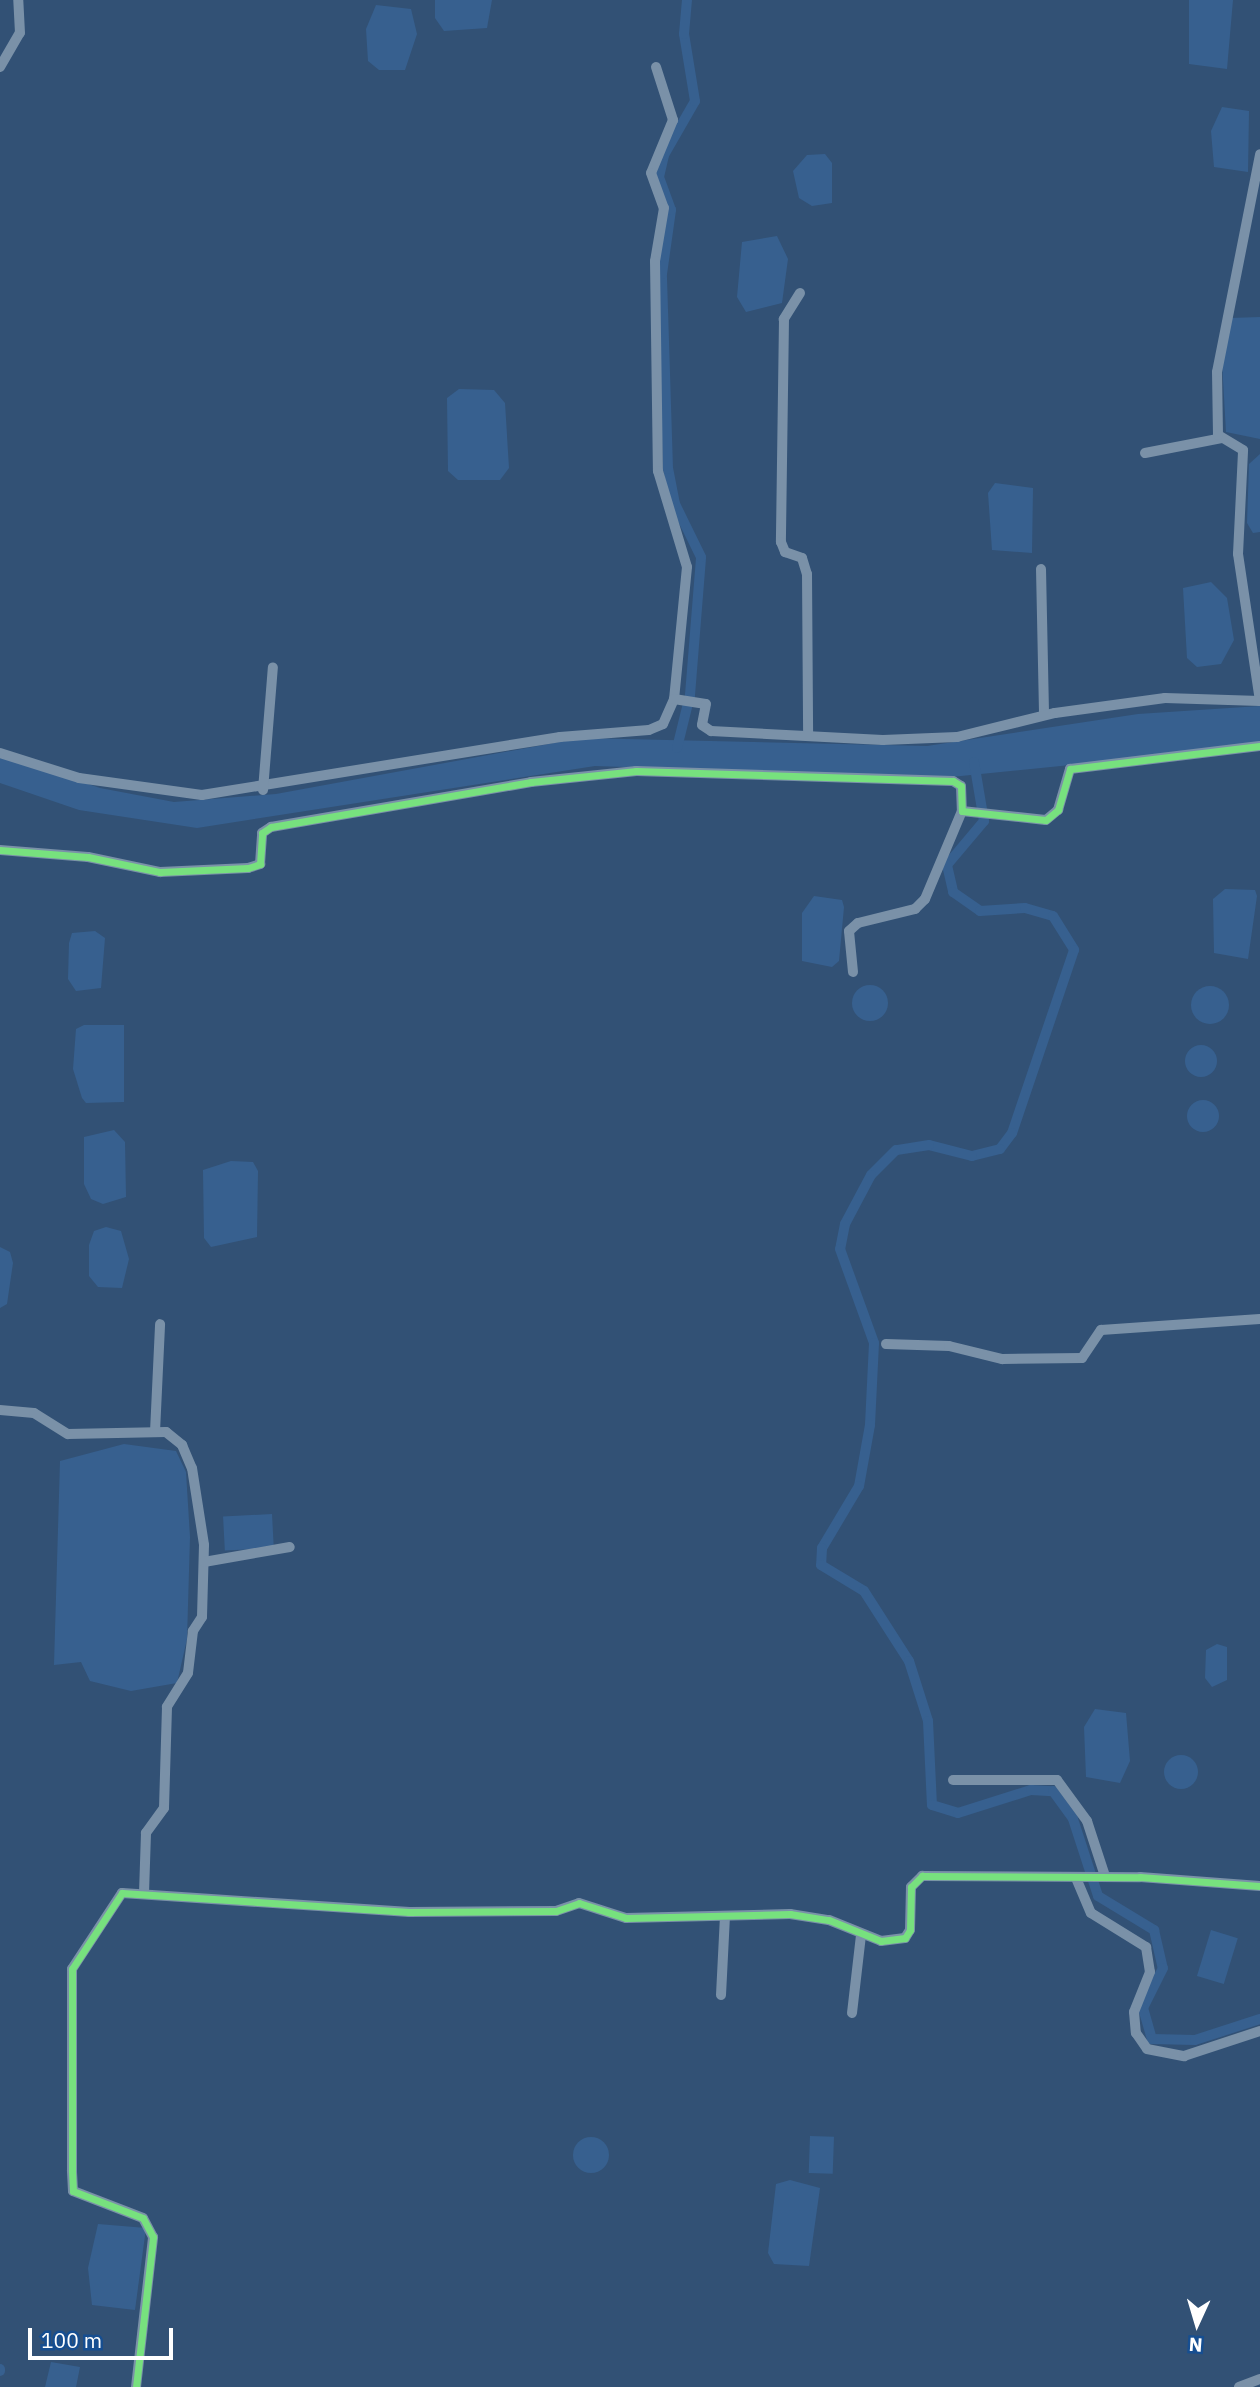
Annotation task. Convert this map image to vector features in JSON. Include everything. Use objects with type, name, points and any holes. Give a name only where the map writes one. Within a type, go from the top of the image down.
[{"type":"street","points":[[0,67],[20,33],[19,0]]},
{"type":"street","points":[[0,753],[137,790],[202,795],[263,790],[499,746],[649,730],[663,724],[676,699],[687,567],[684,541],[664,508],[658,478],[655,261],[664,208],[651,173],[673,120],[656,68]]},
{"type":"street","points":[[1222,438],[1218,340],[1260,154]]},
{"type":"street","points":[[800,293],[784,319],[781,542],[785,552],[802,558],[807,574],[808,736]]},
{"type":"street","points":[[676,699],[701,703],[702,725],[711,731],[808,736],[957,737],[1044,715],[1165,698],[1260,701],[1238,554],[1243,450],[1222,438],[1144,453]]},
{"type":"street","points":[[1041,569],[1044,715]]},
{"type":"street","points":[[263,790],[273,667]]},
{"type":"street","points":[[966,811],[996,816],[1052,819],[1065,774],[1076,767],[1260,746]]},
{"type":"street","points":[[0,850],[88,857],[160,872],[248,868],[260,864],[262,833],[271,827],[624,771],[953,781],[961,786],[966,811],[925,899],[915,909],[858,923],[849,931],[853,972]]},
{"type":"street","points":[[886,1344],[949,1346],[1002,1359],[1082,1357],[1101,1330],[1260,1319]]},
{"type":"street","points":[[155,1432],[160,1324]]},
{"type":"street","points":[[0,1410],[34,1413],[68,1434],[155,1432],[174,1436],[188,1455],[204,1562],[202,1616],[192,1631],[188,1673],[166,1715],[164,1808],[146,1833],[144,1893]]},
{"type":"street","points":[[204,1562],[290,1547]]},
{"type":"street","points":[[953,1780],[1057,1780],[1087,1821],[1102,1876]]},
{"type":"street","points":[[136,2387],[153,2237],[143,2218],[73,2191],[68,2000],[72,1969],[113,1900],[144,1893],[409,1912],[555,1911],[579,1903],[626,1918],[808,1916],[861,1935],[905,1938],[914,1921],[911,1887],[922,1876],[1102,1876],[1260,1886]]},
{"type":"street","points":[[1079,1877],[1091,1913],[1146,1947],[1150,1972],[1134,2012],[1136,2033],[1147,2049],[1184,2056],[1260,2031]]},
{"type":"street","points":[[721,1995],[724,1916]]},
{"type":"street","points":[[852,2013],[861,1935]]},
{"type":"street","points":[[1238,2387],[1260,2379]]},
{"type":"water","points":[[435,0],[492,0],[487,28],[444,31],[435,18]]},
{"type":"water","points":[[1189,0],[1233,0],[1227,69],[1189,64]]},
{"type":"water","points":[[376,5],[411,9],[417,34],[405,70],[379,70],[368,61],[366,29]]},
{"type":"water","points":[[1222,107],[1249,111],[1248,172],[1214,167],[1211,131]]},
{"type":"water","points":[[825,154],[832,163],[832,203],[812,206],[799,198],[793,171],[807,155]]},
{"type":"water","points":[[777,236],[788,259],[782,303],[746,312],[737,297],[742,242]]},
{"type":"water","points":[[1260,317],[1260,439],[1226,432],[1222,362],[1230,318]]},
{"type":"water","points":[[459,389],[494,390],[505,403],[509,468],[500,480],[458,480],[448,471],[447,398]]},
{"type":"water","points":[[1260,454],[1260,532],[1253,533],[1247,523],[1249,464]]},
{"type":"water","points":[[995,483],[1033,488],[1032,553],[992,550],[988,493]]},
{"type":"water","points":[[1211,582],[1227,598],[1234,640],[1221,664],[1197,667],[1187,658],[1183,588]]},
{"type":"water","points":[[1260,706],[1260,746],[941,778],[595,766],[197,828],[79,810],[0,783],[0,754],[100,788],[174,802],[276,794],[581,738],[927,746],[1138,714]]},
{"type":"water","points":[[1225,889],[1255,890],[1257,896],[1248,959],[1214,953],[1213,899]]},
{"type":"water","points":[[814,896],[842,900],[844,907],[839,961],[832,967],[802,961],[802,913]]},
{"type":"water","points":[[95,931],[105,938],[101,988],[76,991],[68,979],[69,943],[72,933]]},
{"type":"water","points":[[870,985],[883,990],[888,1003],[883,1016],[870,1021],[857,1016],[852,1003],[857,990]]},
{"type":"water","points":[[1210,986],[1223,992],[1229,1005],[1223,1018],[1210,1024],[1197,1018],[1191,1005],[1197,992]]},
{"type":"water","points":[[84,1025],[124,1025],[124,1102],[86,1103],[82,1098],[73,1069],[76,1029]]},
{"type":"water","points":[[1201,1045],[1212,1050],[1217,1061],[1212,1072],[1201,1077],[1190,1072],[1185,1061],[1190,1050]]},
{"type":"water","points":[[1203,1100],[1214,1105],[1219,1116],[1214,1127],[1203,1132],[1192,1127],[1187,1116],[1192,1105]]},
{"type":"water","points":[[114,1130],[125,1142],[126,1197],[103,1204],[91,1199],[84,1184],[84,1137]]},
{"type":"water","points":[[231,1161],[253,1162],[258,1171],[257,1237],[211,1247],[204,1238],[203,1170]]},
{"type":"water","points":[[106,1227],[121,1231],[129,1259],[122,1288],[98,1287],[89,1276],[89,1245],[94,1231]]},
{"type":"water","points":[[0,1247],[10,1252],[13,1263],[7,1304],[0,1308]]},
{"type":"water","points":[[124,1444],[176,1451],[186,1472],[190,1537],[187,1639],[177,1683],[131,1691],[90,1681],[81,1662],[54,1665],[60,1461]]},
{"type":"water","points":[[272,1514],[274,1548],[225,1551],[223,1517]]},
{"type":"water","points":[[1217,1644],[1227,1647],[1227,1680],[1212,1687],[1205,1678],[1206,1650]]},
{"type":"water","points":[[1095,1709],[1126,1713],[1130,1761],[1120,1783],[1086,1777],[1084,1727]]},
{"type":"water","points":[[1181,1755],[1193,1760],[1198,1772],[1193,1784],[1181,1789],[1169,1784],[1164,1772],[1169,1760]]},
{"type":"water","points":[[1211,1930],[1238,1938],[1224,1984],[1197,1976]]},
{"type":"water","points":[[810,2136],[834,2137],[833,2174],[809,2173]]},
{"type":"water","points":[[591,2137],[604,2142],[609,2155],[604,2168],[591,2173],[578,2168],[573,2155],[578,2142]]},
{"type":"water","points":[[790,2180],[820,2188],[809,2266],[774,2264],[768,2253],[776,2184]]},
{"type":"water","points":[[98,2224],[146,2228],[135,2310],[92,2305],[88,2268]]},
{"type":"water","points":[[51,2362],[80,2367],[76,2387],[45,2387]]},
{"type":"waterway","points":[[677,748],[690,695],[701,557],[675,504],[668,469],[662,274],[671,210],[659,177],[664,155],[695,101],[684,34],[687,0]]},
{"type":"waterway","points":[[974,762],[984,821],[947,865],[953,892],[980,911],[1025,908],[1053,916],[1074,950],[1012,1133],[1000,1149],[972,1156],[929,1145],[896,1150],[871,1175],[845,1224],[840,1249],[874,1343],[870,1425],[859,1486],[822,1548],[821,1565],[864,1591],[909,1661],[928,1721],[932,1805],[958,1813],[1031,1790],[1053,1791],[1073,1819],[1098,1896],[1154,1930],[1163,1968],[1143,2008],[1152,2039],[1195,2040],[1260,2019]]},
{"type":"cycle path","points":[[0,850],[88,857],[160,872],[248,868],[260,864],[262,833],[271,827],[531,782],[636,771],[953,781],[961,786],[962,811],[1046,820],[1058,810],[1070,769],[1260,746]]},
{"type":"cycle path","points":[[136,2387],[153,2237],[143,2218],[73,2191],[72,2170],[72,1969],[122,1893],[409,1912],[556,1911],[579,1903],[626,1918],[790,1914],[829,1920],[881,1941],[905,1938],[910,1930],[911,1887],[922,1876],[1140,1877],[1260,1886]]}]
